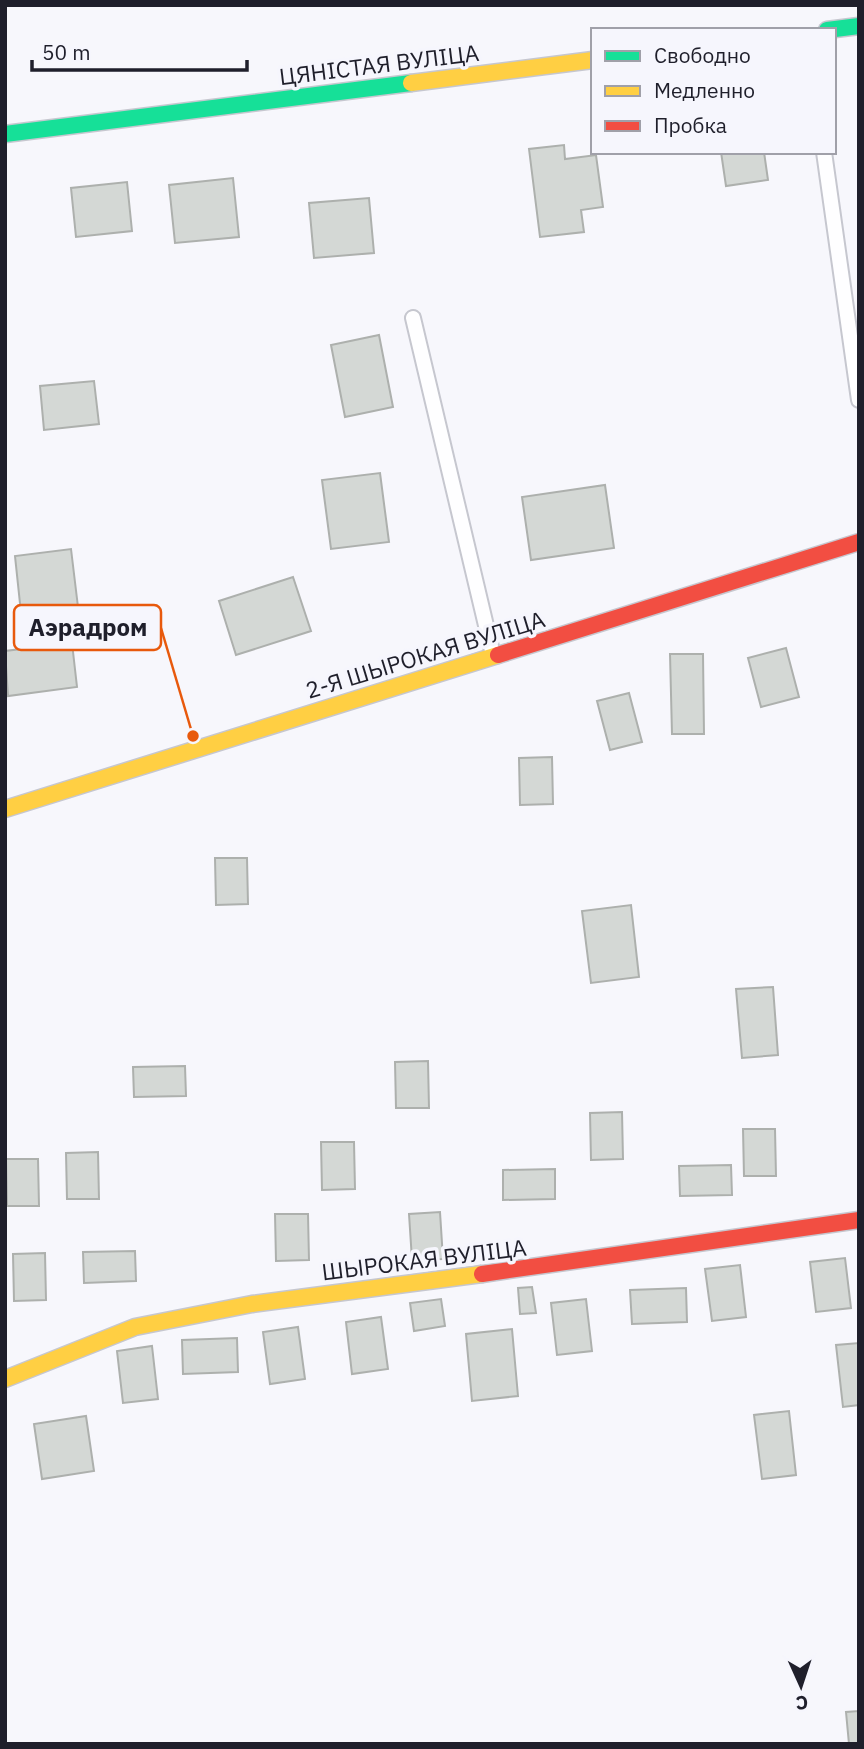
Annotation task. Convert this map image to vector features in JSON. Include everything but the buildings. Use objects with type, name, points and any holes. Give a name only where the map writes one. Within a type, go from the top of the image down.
[{"type":"street","points":[[836,29],[859,26]]},
{"type":"street","name":"ЦЯНІСТАЯ ВУЛІЦА","points":[[5,134],[591,60]]},
{"type":"street","name":"2-Я ШЫРОКАЯ ВУЛІЦА","points":[[5,809],[859,542]]},
{"type":"street","name":"ШЫРОКАЯ ВУЛІЦА","points":[[5,1379],[135,1327],[252,1304],[603,1258],[859,1220]]},
{"type":"lane","points":[[824,154],[859,400]]},
{"type":"lane","points":[[413,318],[493,657]]},
{"type":"traffic: fast","points":[[836,29],[859,26]]},
{"type":"traffic: fast","points":[[5,134],[411,83]]},
{"type":"traffic: slow","points":[[411,83],[591,60]]},
{"type":"traffic: slow","points":[[5,809],[498,655]]},
{"type":"traffic: slow","points":[[5,1379],[135,1327],[252,1304],[482,1274]]},
{"type":"traffic: jam","points":[[498,655],[859,542]]},
{"type":"traffic: jam","points":[[482,1274],[859,1220]]},
{"type":"place","name":"Аэрадром","points":[[193,736]]}]
